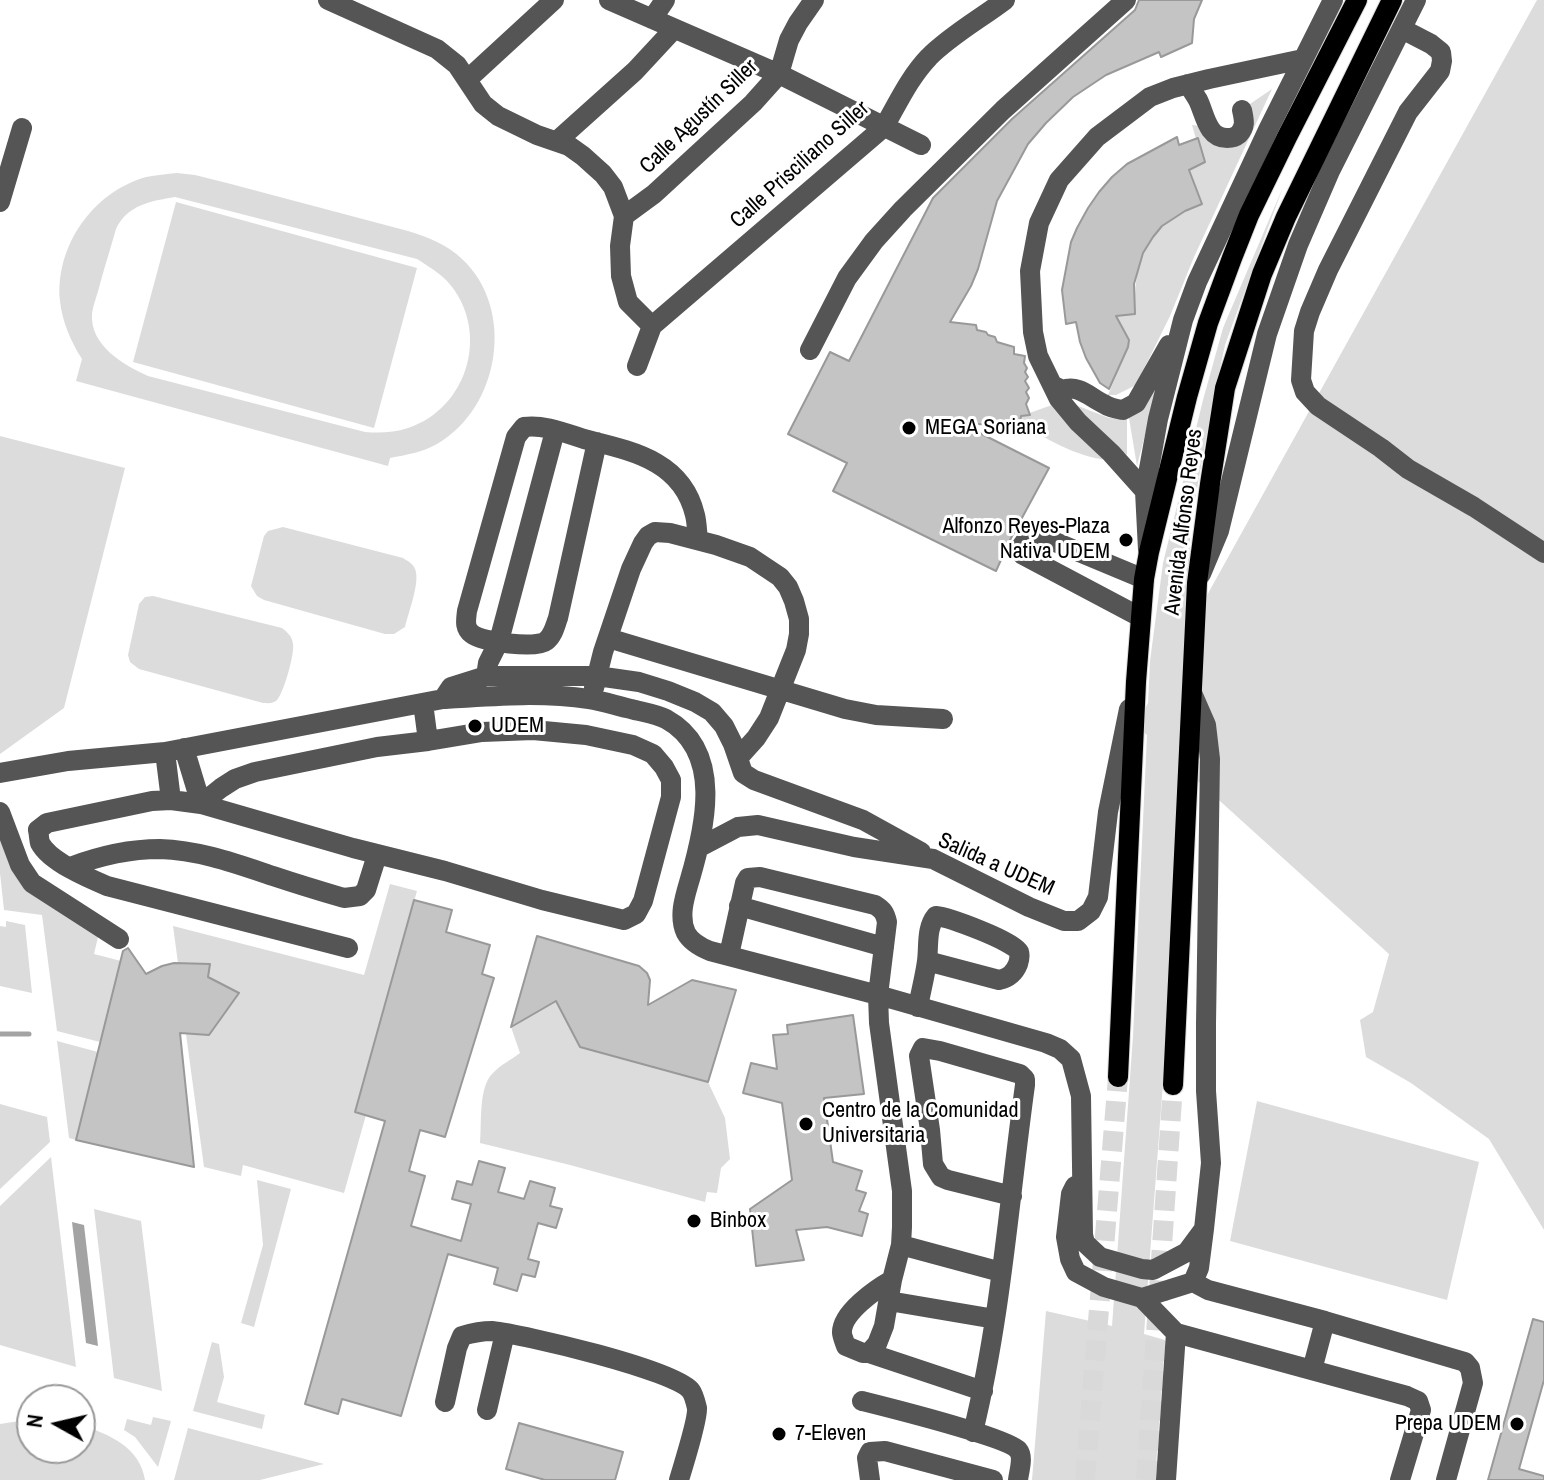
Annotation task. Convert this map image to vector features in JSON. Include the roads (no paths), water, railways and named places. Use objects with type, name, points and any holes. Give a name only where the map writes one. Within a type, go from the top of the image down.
[{"type":"main road","name":"Avenida Alfonso Reyes","points":[[1118,1077],[1136,682],[1140,617],[1149,552],[1191,383],[1208,323],[1232,258],[1249,215],[1357,0]]},
{"type":"main road","name":"Avenida Alfonso Reyes","points":[[1173,1085],[1197,583],[1225,388],[1262,274],[1286,217],[1392,0]]},
{"type":"street","points":[[328,0],[437,49],[457,65],[483,104],[498,116],[569,146],[603,174],[613,187],[624,216],[620,246],[621,276],[628,302],[652,326],[637,366]]},
{"type":"street","points":[[468,79],[554,0]]},
{"type":"street","points":[[609,0],[779,74],[921,145]]},
{"type":"street","points":[[652,19],[665,0]]},
{"type":"street","name":"Calle Agustín Siller","points":[[624,216],[654,194],[753,103],[779,74],[789,40],[814,0]]},
{"type":"street","name":"Calle Prisciliano Siller","points":[[652,326],[884,127],[901,95],[929,57],[1005,0]]},
{"type":"street","points":[[810,350],[847,278],[874,241],[1003,110],[1126,0]]},
{"type":"street","points":[[1149,552],[1145,491],[1158,419],[1183,320],[1197,282],[1333,0]]},
{"type":"street","points":[[1197,583],[1219,531],[1267,334],[1298,245],[1330,171],[1416,0]]},
{"type":"street","points":[[557,141],[635,71],[674,29]]},
{"type":"street","points":[[1402,29],[1441,52],[1440,71],[1408,112],[1328,270],[1304,331],[1301,380],[1305,392],[1318,406],[1408,469],[1544,553]]},
{"type":"street","points":[[1145,491],[1059,399],[1038,356],[1031,315],[1030,271],[1039,223],[1059,180],[1097,137],[1150,97],[1188,84],[1303,59]]},
{"type":"street","points":[[1188,84],[1210,128],[1223,139],[1235,137],[1241,132],[1245,122],[1242,110]]},
{"type":"street","points":[[0,202],[22,128]]},
{"type":"street","points":[[1052,385],[1063,390],[1078,389],[1108,407],[1123,410],[1136,403],[1183,320]]},
{"type":"street","points":[[597,442],[558,618],[548,640],[539,645],[499,641],[469,632],[467,611],[516,437],[524,427],[555,431],[632,451],[656,462],[677,478],[689,497],[696,516],[698,540]]},
{"type":"street","points":[[486,676],[488,663],[499,641],[555,431]]},
{"type":"street","points":[[590,699],[631,569],[648,536],[662,532],[731,549],[750,557],[780,577],[788,587],[799,619],[796,650],[769,718],[738,758]]},
{"type":"street","points":[[1140,617],[1023,555],[1021,547],[1029,536],[1036,534],[1144,579]]},
{"type":"street","points":[[608,638],[845,709],[943,719]]},
{"type":"street","points":[[428,741],[433,701],[451,687],[486,676],[597,676],[639,682],[695,702],[712,712],[724,726],[743,773],[754,780],[863,820],[933,859]]},
{"type":"street","name":"Salida a UDEM","points":[[698,848],[738,827],[758,825],[854,847],[933,859],[1064,921],[1078,921],[1091,911],[1098,897],[1108,812],[1136,682]]},
{"type":"street","points":[[1192,693],[1206,725],[1210,759],[1206,1077],[1211,1163],[1199,1268],[1193,1282]]},
{"type":"street","points":[[0,773],[68,761],[174,750],[433,701],[475,696],[529,695],[590,699],[664,718],[681,730],[698,751],[704,769],[706,799],[685,898],[683,922],[687,934],[696,944],[710,951],[878,995],[1060,1049],[1071,1059],[1081,1096],[1085,1243],[1100,1257],[1153,1270],[1187,1252],[1204,1229]]},
{"type":"street","points":[[201,804],[235,779],[255,772],[377,747],[482,732],[533,730],[586,735],[633,745],[653,754],[664,767],[671,780],[671,797],[643,901],[636,914],[624,920],[377,855],[201,804],[152,801],[47,823],[38,830],[39,842],[50,855],[107,886],[348,948]]},
{"type":"street","points":[[171,800],[174,750]]},
{"type":"street","points":[[174,750],[201,804]]},
{"type":"street","points":[[0,812],[20,865],[32,883],[119,939]]},
{"type":"street","points":[[70,867],[96,857],[126,851],[161,849],[227,860],[344,898],[360,896],[366,890],[377,855]]},
{"type":"street","points":[[729,955],[748,878],[875,905],[885,914],[887,922],[878,995],[879,1023],[902,1191],[901,1245],[882,1334],[869,1353]]},
{"type":"street","points":[[739,906],[884,947]]},
{"type":"street","points":[[918,1007],[930,926],[936,916],[1002,940],[1019,953],[1019,962],[1013,973],[999,980],[927,961]]},
{"type":"street","points":[[973,1432],[995,1319],[1012,1196],[1025,1079],[1020,1074],[923,1048],[919,1056],[936,1171],[948,1180],[1012,1196]]},
{"type":"street","points":[[1081,1175],[1071,1194],[1066,1237],[1076,1272],[1104,1287],[1142,1298],[1176,1333],[1418,1401],[1421,1410],[1400,1480]]},
{"type":"street","points":[[901,1245],[1001,1272]]},
{"type":"street","points":[[1142,1298],[1193,1282],[1208,1290],[1465,1362],[1470,1368],[1473,1383],[1446,1480]]},
{"type":"street","points":[[983,1391],[846,1346],[843,1326],[858,1305],[891,1290],[995,1319]]},
{"type":"street","points":[[1312,1370],[1325,1321]]},
{"type":"street","points":[[445,1402],[457,1348],[462,1336],[473,1332],[535,1338],[599,1355],[682,1383],[692,1392],[697,1410],[679,1480]]},
{"type":"street","points":[[487,1410],[505,1333]]},
{"type":"street","points":[[1166,1480],[1176,1333]]},
{"type":"street","points":[[862,1401],[1007,1442],[1016,1447],[1021,1457],[1018,1480]]},
{"type":"street","points":[[870,1480],[867,1458],[870,1452],[885,1451],[993,1480]]},
{"type":"waterway","points":[[0,1034],[29,1034]]},
{"type":"tunnel","points":[[1085,1480],[1118,1077]]},
{"type":"tunnel","points":[[1146,1480],[1173,1085]]},
{"type":"place","name":"MEGA Soriana","points":[[909,428]]},
{"type":"place","name":"Alfonzo Reyes-Plaza Nativa UDEM","points":[[1126,540]]},
{"type":"place","name":"UDEM","points":[[475,726]]},
{"type":"place","name":"Centro de la Comunidad Universitaria","points":[[806,1124]]},
{"type":"place","name":"Binbox","points":[[694,1221]]},
{"type":"place","name":"Prepa UDEM","points":[[1517,1424]]},
{"type":"place","name":"7-Eleven","points":[[779,1434]]}]
